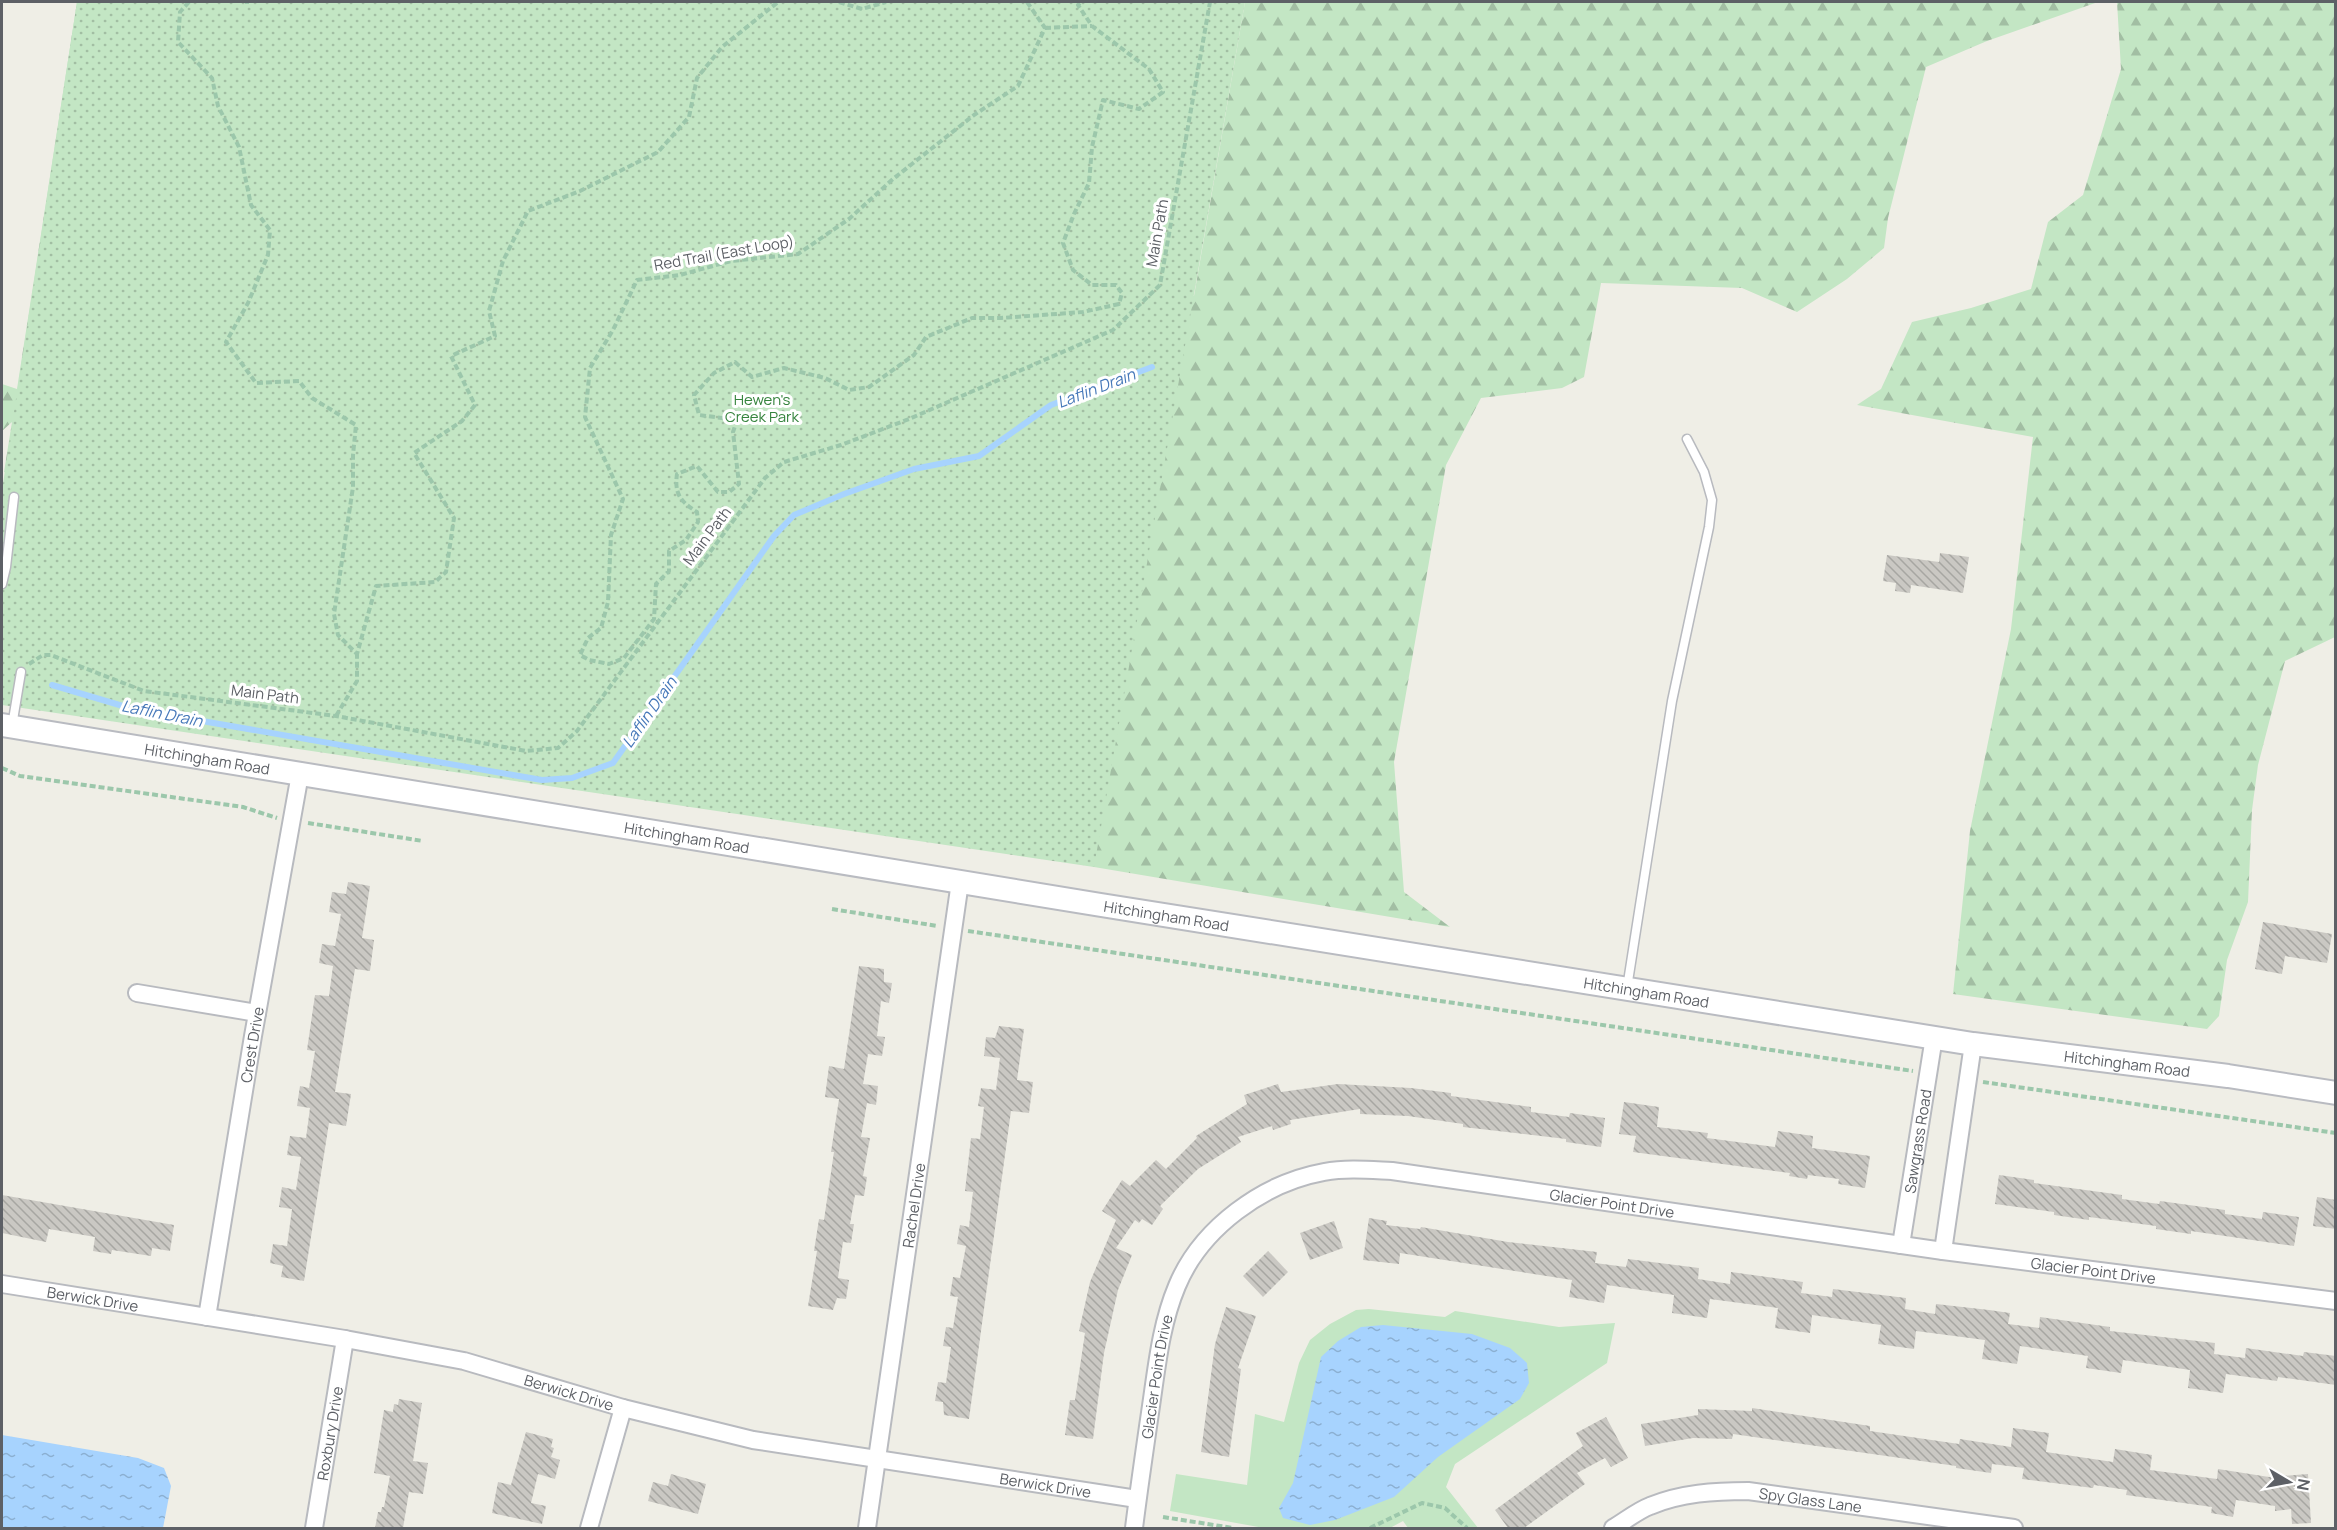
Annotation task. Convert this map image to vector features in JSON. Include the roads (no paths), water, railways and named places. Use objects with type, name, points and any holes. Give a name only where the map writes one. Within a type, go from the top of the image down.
[{"type":"street","name":"Hitchingham Road","points":[[6,726],[960,882],[1974,1044],[2228,1076],[2336,1093]]},
{"type":"street","name":"Crest Drive","points":[[207,1317],[257,1013],[300,774]]},
{"type":"street","name":"Rachel Drive","points":[[867,1528],[960,882]]},
{"type":"street","points":[[137,993],[257,1013]]},
{"type":"street","name":"Sawgrass Road","points":[[1901,1245],[1934,1037]]},
{"type":"street","points":[[1943,1251],[1974,1044]]},
{"type":"street","name":"Glacier Point Drive","points":[[1134,1528],[1166,1316],[1178,1283],[1194,1256],[1217,1228],[1241,1209],[1296,1179],[1324,1172],[1353,1169],[1392,1171],[1943,1251],[2336,1301]]},
{"type":"street","name":"Berwick Drive","points":[[2,1284],[345,1339],[464,1361],[623,1408],[753,1440],[1137,1499]]},
{"type":"street","name":"Roxbury Drive","points":[[314,1528],[345,1339]]},
{"type":"street","points":[[589,1528],[623,1408]]},
{"type":"street","name":"Spy Glass Lane","points":[[1613,1528],[1647,1507],[1662,1502],[1704,1493],[1748,1491],[2014,1528]]},
{"type":"lane","points":[[1627,988],[1671,702],[1709,528],[1712,500],[1704,472],[1687,439]]},
{"type":"lane","points":[[2,584],[14,497]]},
{"type":"lane","points":[[6,726],[21,672]]},
{"type":"water","points":[[1383,1325],[1472,1334],[1510,1348],[1527,1363],[1529,1383],[1520,1399],[1438,1457],[1394,1497],[1335,1520],[1310,1525],[1283,1518],[1279,1508],[1293,1483],[1321,1357],[1338,1341],[1361,1327]]},
{"type":"water","points":[[2,1435],[138,1458],[164,1468],[171,1486],[163,1528],[2,1528]]},
{"type":"waterway","name":"Laflin Drain","points":[[52,685],[133,709],[542,780],[572,778],[613,763],[774,536],[794,515],[914,469],[979,456],[1051,405],[1152,367]]},
{"type":"park label","name":"Hewen's Creek Park","points":[[762,408]]}]
